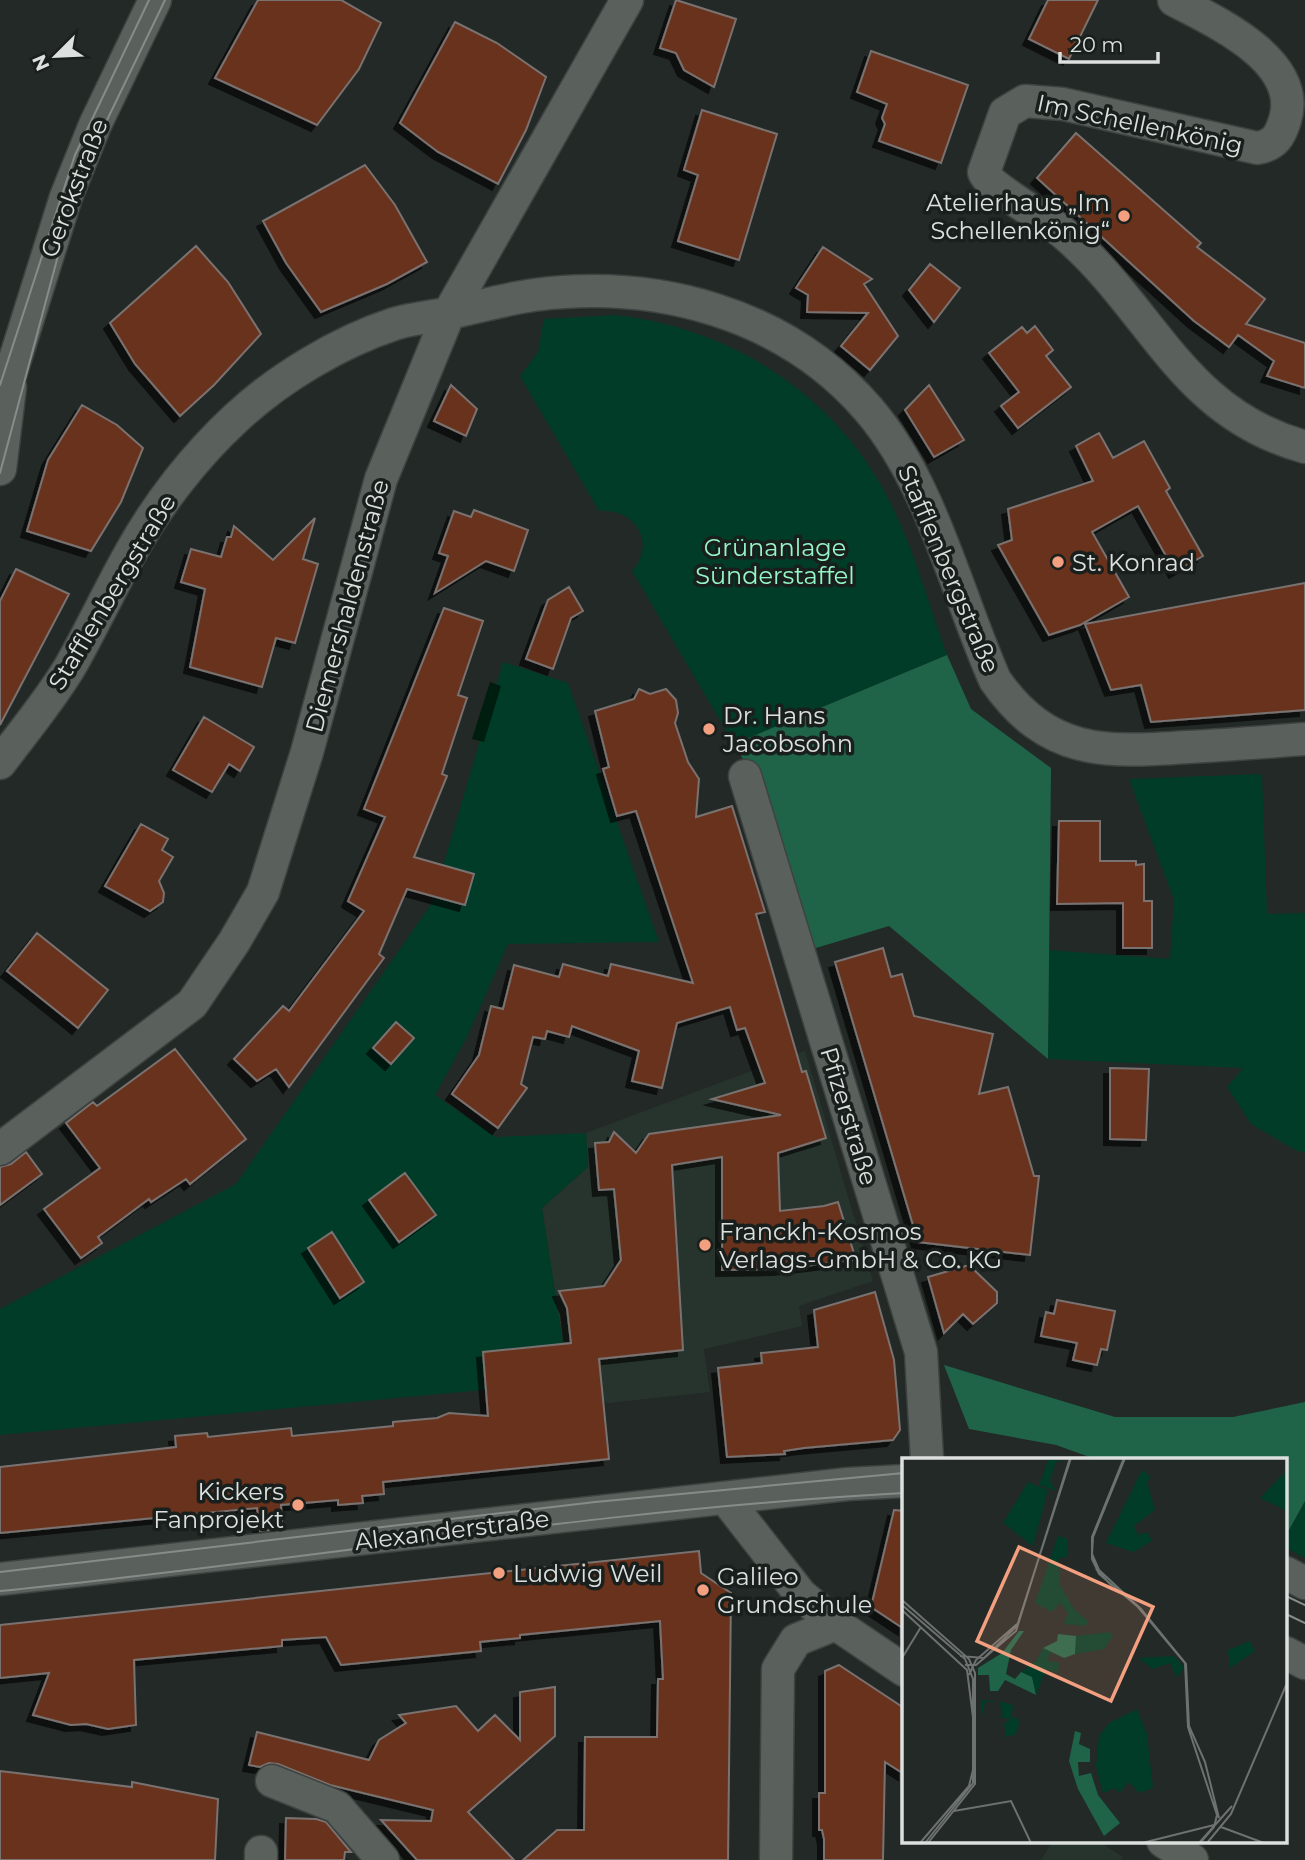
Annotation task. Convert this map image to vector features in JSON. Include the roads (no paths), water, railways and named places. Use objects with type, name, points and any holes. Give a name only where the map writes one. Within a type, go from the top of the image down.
[{"type":"street","name":"Gerokstraße","points":[[0,469],[5,395],[70,185],[155,0]]},
{"type":"street","name":"Diemershaldenstraße","points":[[0,1149],[192,1004],[263,891],[307,752],[381,480],[449,313],[627,0]]},
{"type":"street","name":"Im Schellenkönig","points":[[1174,0],[1230,32],[1279,72],[1285,82],[1289,104],[1280,135],[1274,142],[1257,148],[1063,104],[1025,101],[1005,113],[984,172],[990,183],[1038,212],[1093,260],[1126,297],[1177,365],[1213,399],[1254,426],[1305,447]]},
{"type":"street","name":"Stafflenbergstraße","points":[[0,763],[69,668],[153,516],[235,418],[260,397],[329,354],[394,324],[537,295],[615,292],[682,300],[747,320],[800,349],[833,374],[869,410],[892,440],[924,501],[995,680],[1012,704],[1040,728],[1067,742],[1117,751],[1305,739]]},
{"type":"street","name":"Pfizerstraße","points":[[745,776],[921,1352],[927,1416],[927,1458]]},
{"type":"street","name":"Alexanderstraße","points":[[0,1579],[902,1480]]},
{"type":"street","points":[[726,1499],[801,1595],[836,1624],[902,1669]]},
{"type":"street","points":[[1288,1574],[1305,1583]]},
{"type":"street","points":[[776,1860],[778,1669],[796,1640],[836,1624]]},
{"type":"street","points":[[1288,1654],[1305,1663]]},
{"type":"street","points":[[272,1782],[337,1807],[383,1860]]},
{"type":"street","points":[[1165,1842],[1192,1860]]},
{"type":"tram line","points":[[0,385],[75,155],[149,0]]},
{"type":"tram line","points":[[0,473],[67,222],[108,118],[165,0]]},
{"type":"tram line","points":[[0,1572],[595,1502],[902,1473]]},
{"type":"tram line","points":[[0,1591],[564,1523],[902,1493]]},
{"type":"tram line","points":[[1288,1597],[1305,1605]]},
{"type":"tram line","points":[[1288,1615],[1305,1623]]},
{"type":"place","name":"Atelierhaus „Im Schellenkönig“","points":[[1124,216]]},
{"type":"place","name":"St. Konrad","points":[[1058,562]]},
{"type":"place","name":"Dr. Hans Jacobsohn","points":[[709,729]]},
{"type":"place","name":"Franckh-Kosmos Verlags-GmbH & Co. KG","points":[[705,1245]]},
{"type":"place","name":"Kickers Fanprojekt","points":[[298,1505]]},
{"type":"place","name":"Ludwig Weil","points":[[499,1573]]},
{"type":"place","name":"Galileo Grundschule","points":[[703,1590]]},
{"type":"park label","name":"Grünanlage Sünderstaffel","points":[[775,561]]}]
